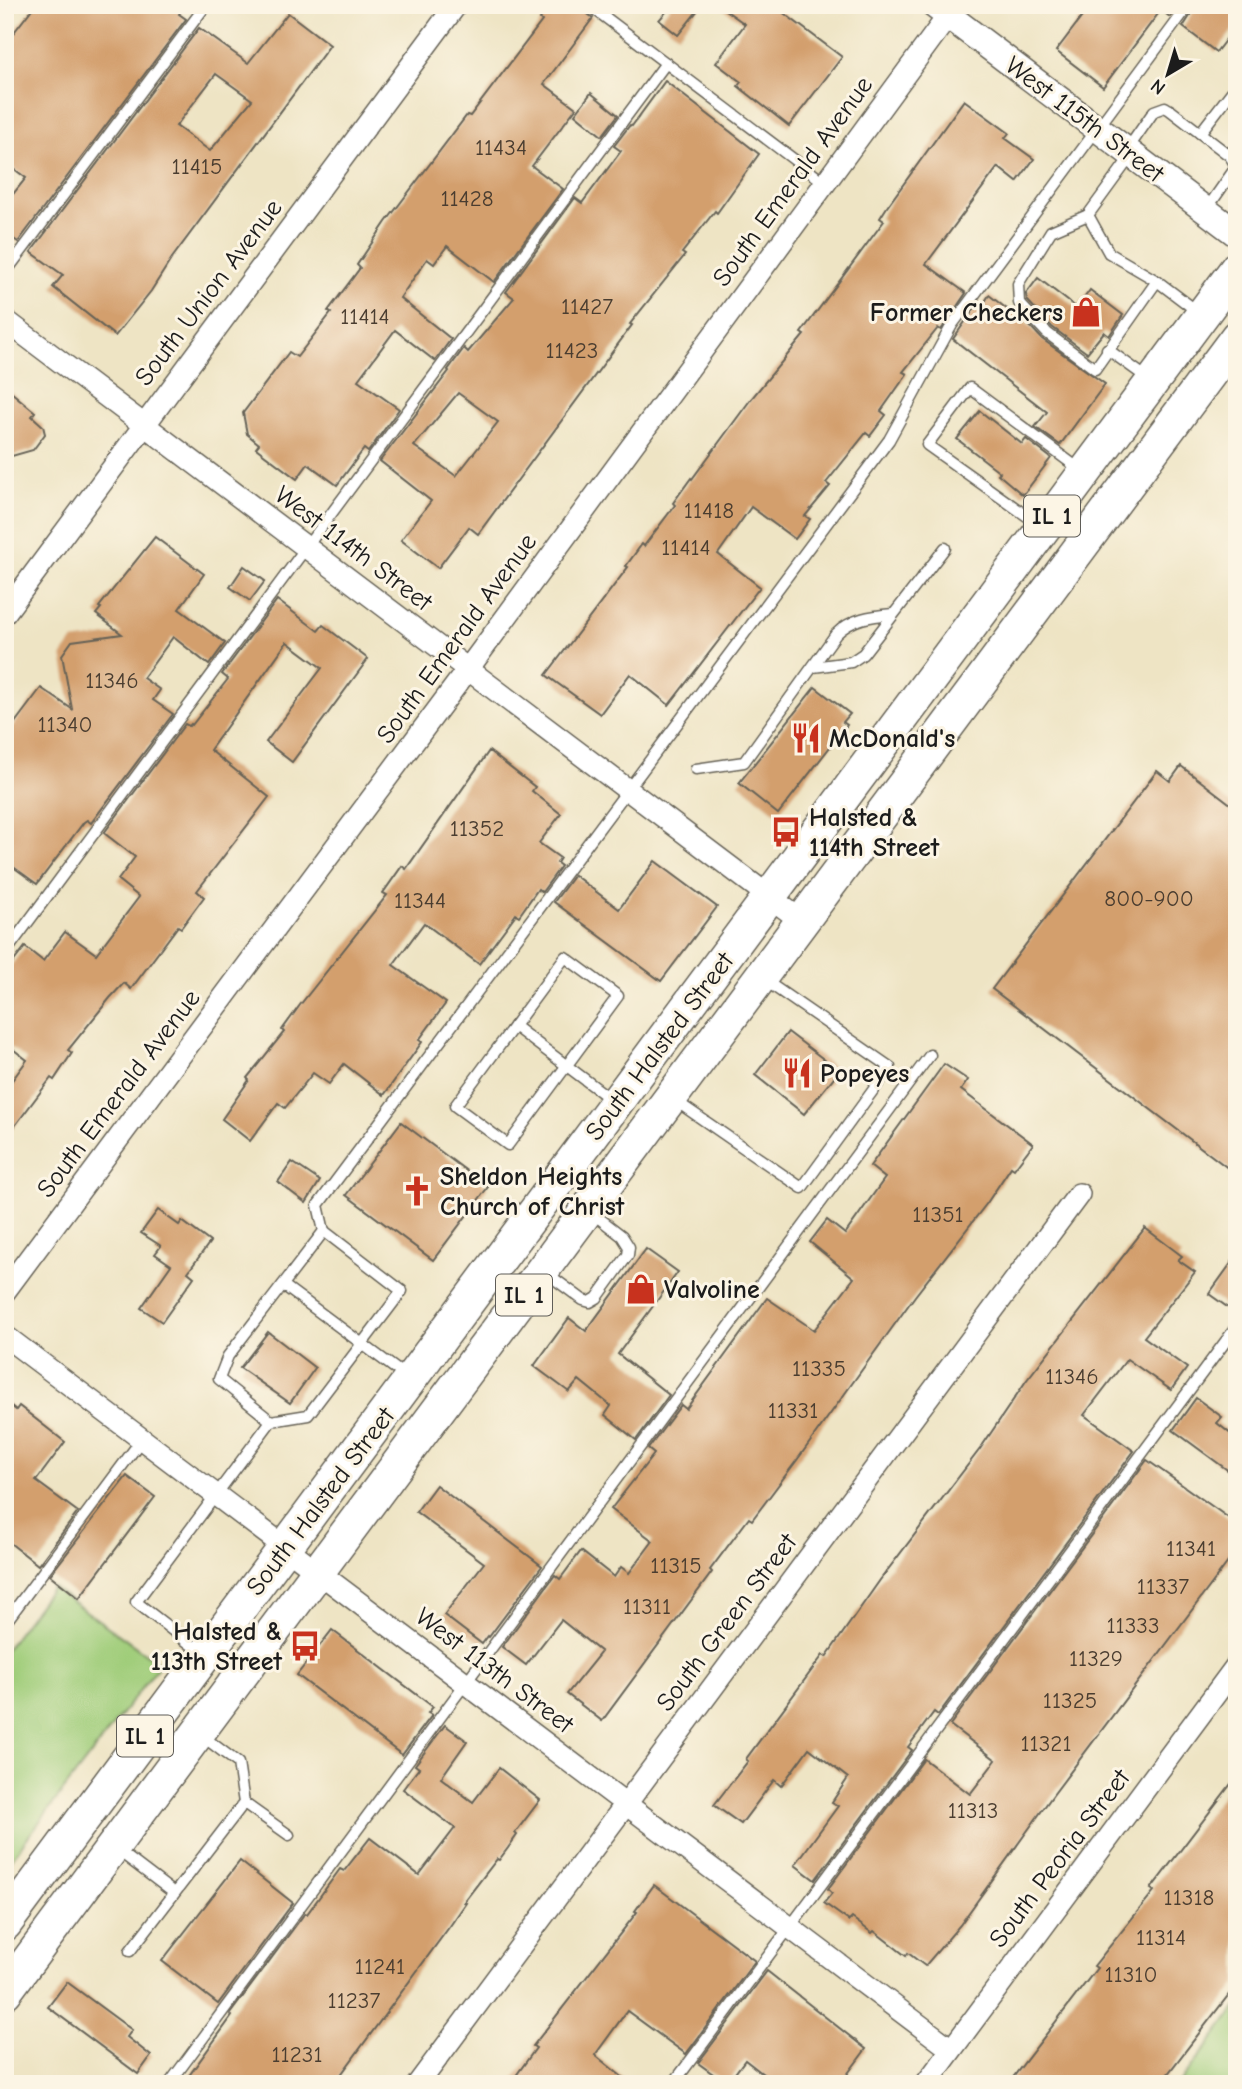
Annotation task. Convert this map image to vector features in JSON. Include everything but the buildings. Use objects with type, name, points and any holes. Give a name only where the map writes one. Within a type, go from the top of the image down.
[{"type":"main road","name":"South Halsted Street","points":[[5,1924],[1237,268]]},
{"type":"main road","name":"South Halsted Street","points":[[5,1992],[1237,337]]},
{"type":"street","name":"South Union Avenue","points":[[5,613],[456,5]]},
{"type":"street","name":"West 115th Street","points":[[941,11],[1237,234]]},
{"type":"street","name":"South Emerald Avenue","points":[[5,1291],[468,669],[825,183],[941,11]]},
{"type":"street","name":"West 114th Street","points":[[5,320],[803,922]]},
{"type":"street","name":"South Green Street","points":[[418,2084],[1079,1194]]},
{"type":"street","name":"West 113th Street","points":[[5,1336],[951,2049]]},
{"type":"street","name":"South Peoria Street","points":[[926,2084],[1237,1665]]},
{"type":"lane","points":[[5,273],[206,5]]},
{"type":"lane","points":[[589,5],[825,183]]},
{"type":"lane","points":[[205,1656],[136,1602],[271,1421],[308,1415],[402,1291],[324,1231],[318,1206],[888,440],[952,325],[1189,5]]},
{"type":"lane","points":[[5,953],[666,64]]},
{"type":"lane","points":[[1199,133],[1237,85]]},
{"type":"lane","points":[[1157,281],[1095,369],[1047,333],[1019,303],[1018,284],[1051,231],[1088,215],[1158,108],[1170,110],[1230,156],[1236,164],[1206,210]]},
{"type":"lane","points":[[1088,215],[1109,253],[1157,281],[1202,315]]},
{"type":"lane","points":[[1107,349],[1152,382]]},
{"type":"lane","points":[[1044,527],[927,445],[970,388],[1084,473]]},
{"type":"lane","points":[[813,667],[851,662],[863,654],[944,548]]},
{"type":"lane","points":[[696,769],[744,762],[845,625],[870,616],[893,614]]},
{"type":"lane","points":[[565,957],[618,996],[567,1067],[508,1145],[455,1106],[565,957]]},
{"type":"lane","points":[[671,1098],[802,1188],[890,1067],[761,977]]},
{"type":"lane","points":[[514,1026],[616,1103]]},
{"type":"lane","points":[[169,2084],[930,1055]]},
{"type":"lane","points":[[543,1270],[583,1300],[590,1302],[597,1298],[628,1255],[629,1247],[622,1236],[588,1209]]},
{"type":"lane","points":[[271,1421],[219,1379],[228,1356],[324,1231]]},
{"type":"lane","points":[[283,1285],[411,1379]]},
{"type":"lane","points":[[673,2084],[1237,1326]]},
{"type":"lane","points":[[5,1623],[142,1439]]},
{"type":"lane","points":[[199,1733],[237,1763],[244,1803],[289,1835]]},
{"type":"lane","points":[[130,1951],[244,1803]]},
{"type":"lane","points":[[113,1847],[174,1893]]},
{"type":"green space","points":[[52,1587],[160,1664],[5,1867],[5,1650]]},
{"type":"green space","points":[[1237,2007],[1237,2084],[1179,2084]]},
{"type":"place","name":"Former Checkers","points":[[1086,312]]},
{"type":"place","name":"McDonald's","points":[[806,738]]},
{"type":"place","name":"Halsted & 114th Street","points":[[786,832]]},
{"type":"place","name":"Popeyes","points":[[797,1073]]},
{"type":"place","name":"Sheldon Heights Church of Christ","points":[[417,1191]]},
{"type":"place","name":"Valvoline","points":[[641,1289]]},
{"type":"place","name":"Halsted & 113th Street","points":[[305,1646]]}]
